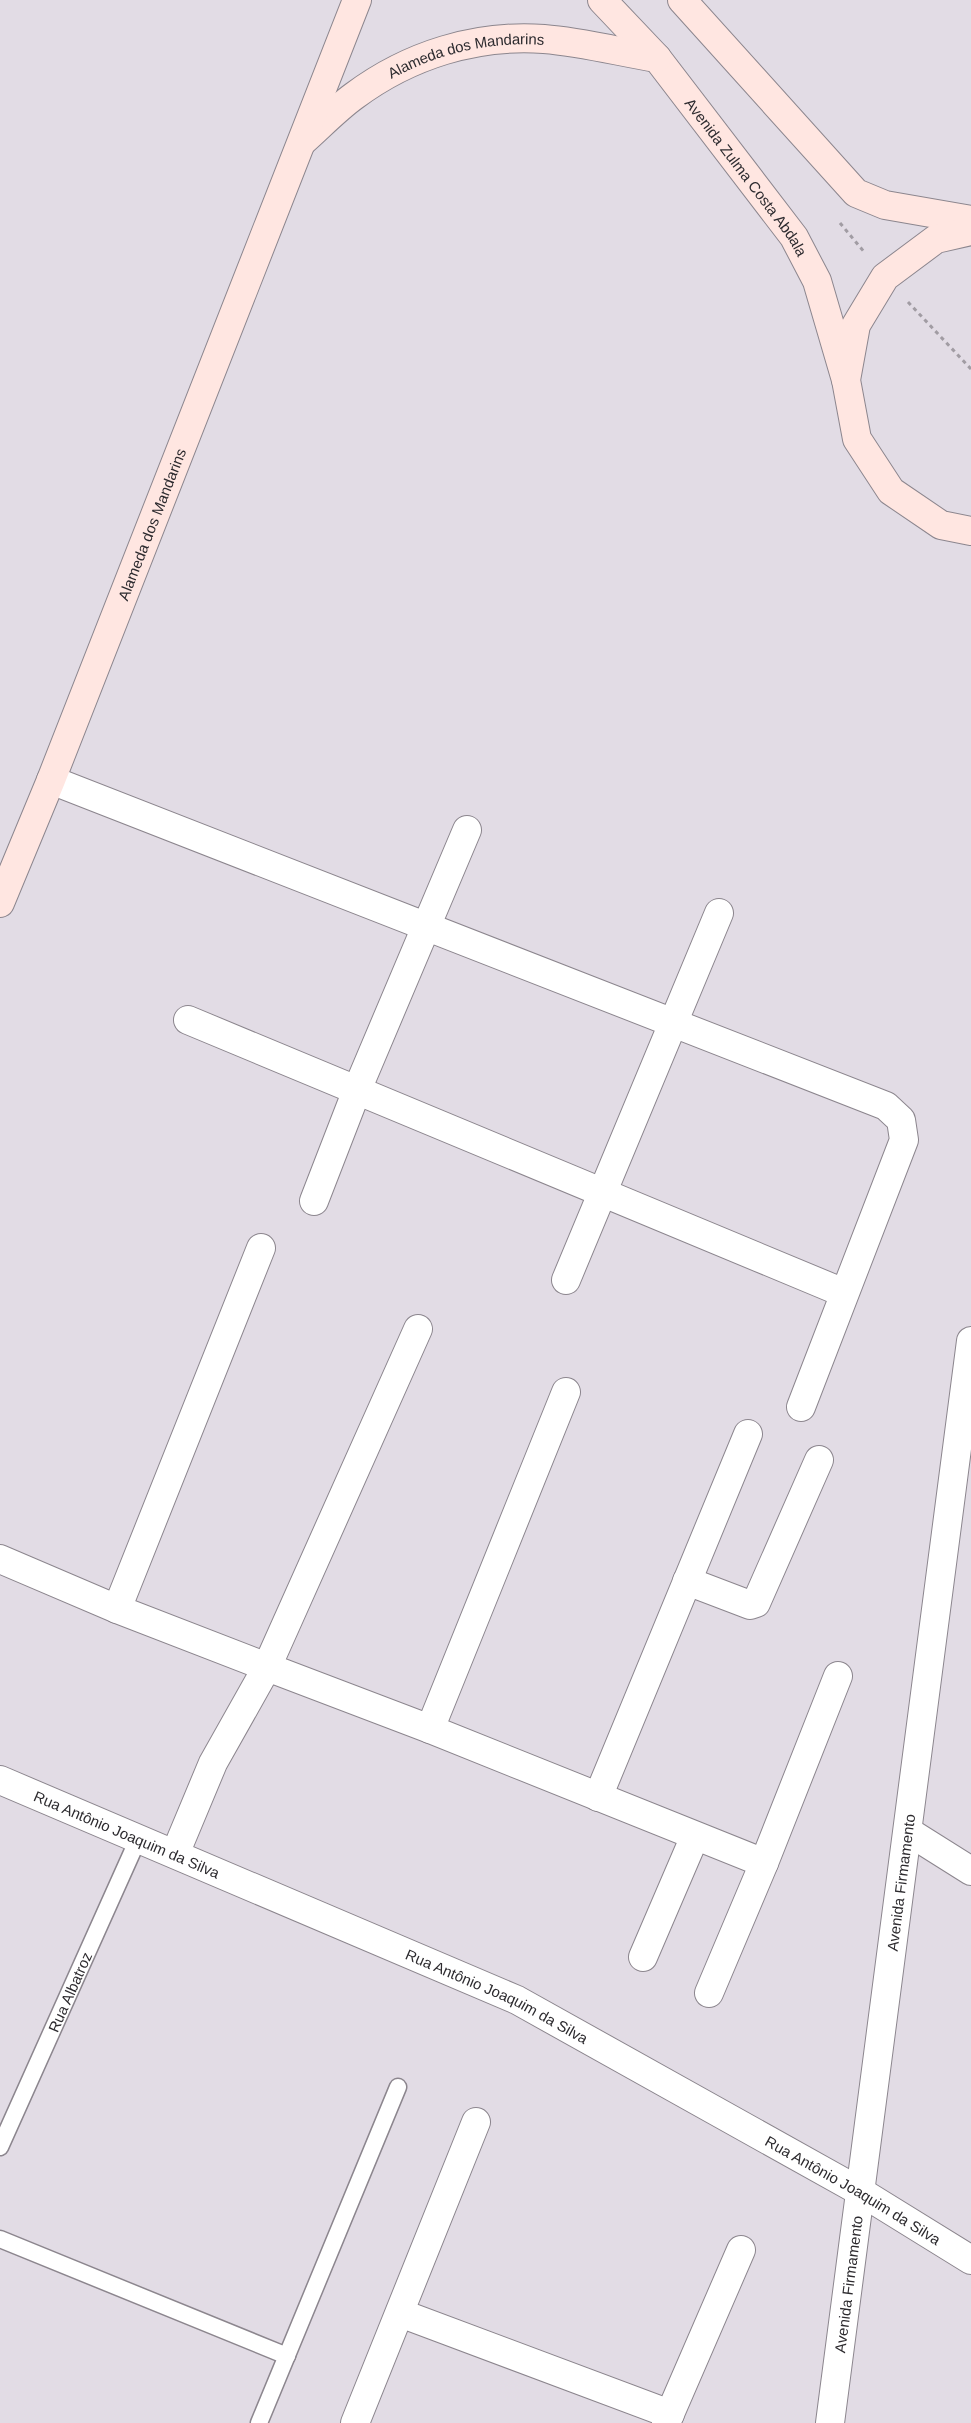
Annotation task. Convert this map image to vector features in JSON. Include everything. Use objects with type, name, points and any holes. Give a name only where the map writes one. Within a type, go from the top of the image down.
[{"type":"main road","name":"Alameda dos Mandarins","points":[[0,903],[7,864],[51,780],[357,0]]},
{"type":"main road","name":"Avenida Zulma Costa Abdala","points":[[602,0],[657,58],[794,237],[816,281],[846,380]]},
{"type":"main road","points":[[682,0],[856,193],[885,205],[971,220]]},
{"type":"main road","name":"Alameda dos Mandarins","points":[[300,144],[355,96],[390,74],[438,50],[489,39],[544,39],[657,58]]},
{"type":"main road","points":[[971,231],[936,240],[885,277],[856,325],[846,380],[857,439],[891,491],[940,525],[971,531]]},
{"type":"street","points":[[51,780],[886,1106],[901,1120],[904,1140],[801,1407]]},
{"type":"street","points":[[314,1201],[358,1090],[468,830]]},
{"type":"street","points":[[566,1280],[719,914]]},
{"type":"street","points":[[188,1020],[844,1293]]},
{"type":"street","points":[[117,1609],[261,1248]]},
{"type":"street","points":[[175,1854],[213,1763],[267,1667],[418,1329]]},
{"type":"street","name":"Avenida Firmamento","points":[[830,2423],[909,1832],[971,1341]]},
{"type":"street","points":[[430,1729],[566,1392]]},
{"type":"street","points":[[598,1797],[748,1434]]},
{"type":"street","points":[[688,1581],[750,1605],[756,1603],[819,1460]]},
{"type":"street","points":[[0,1559],[117,1609],[430,1729],[764,1863]]},
{"type":"street","points":[[709,1993],[764,1863],[838,1676]]},
{"type":"street","name":"Rua Antônio Joaquim da Silva","points":[[0,1780],[517,2000],[861,2192],[971,2260]]},
{"type":"street","points":[[909,1832],[971,1871]]},
{"type":"street","points":[[643,1957],[695,1836]]},
{"type":"street","points":[[355,2423],[476,2122]]},
{"type":"street","points":[[400,2313],[668,2419],[741,2250]]},
{"type":"lane","name":"Rua Albatroz","points":[[0,2147],[139,1838]]},
{"type":"lane","points":[[259,2423],[398,2088]]},
{"type":"lane","points":[[0,2239],[287,2356]]}]
